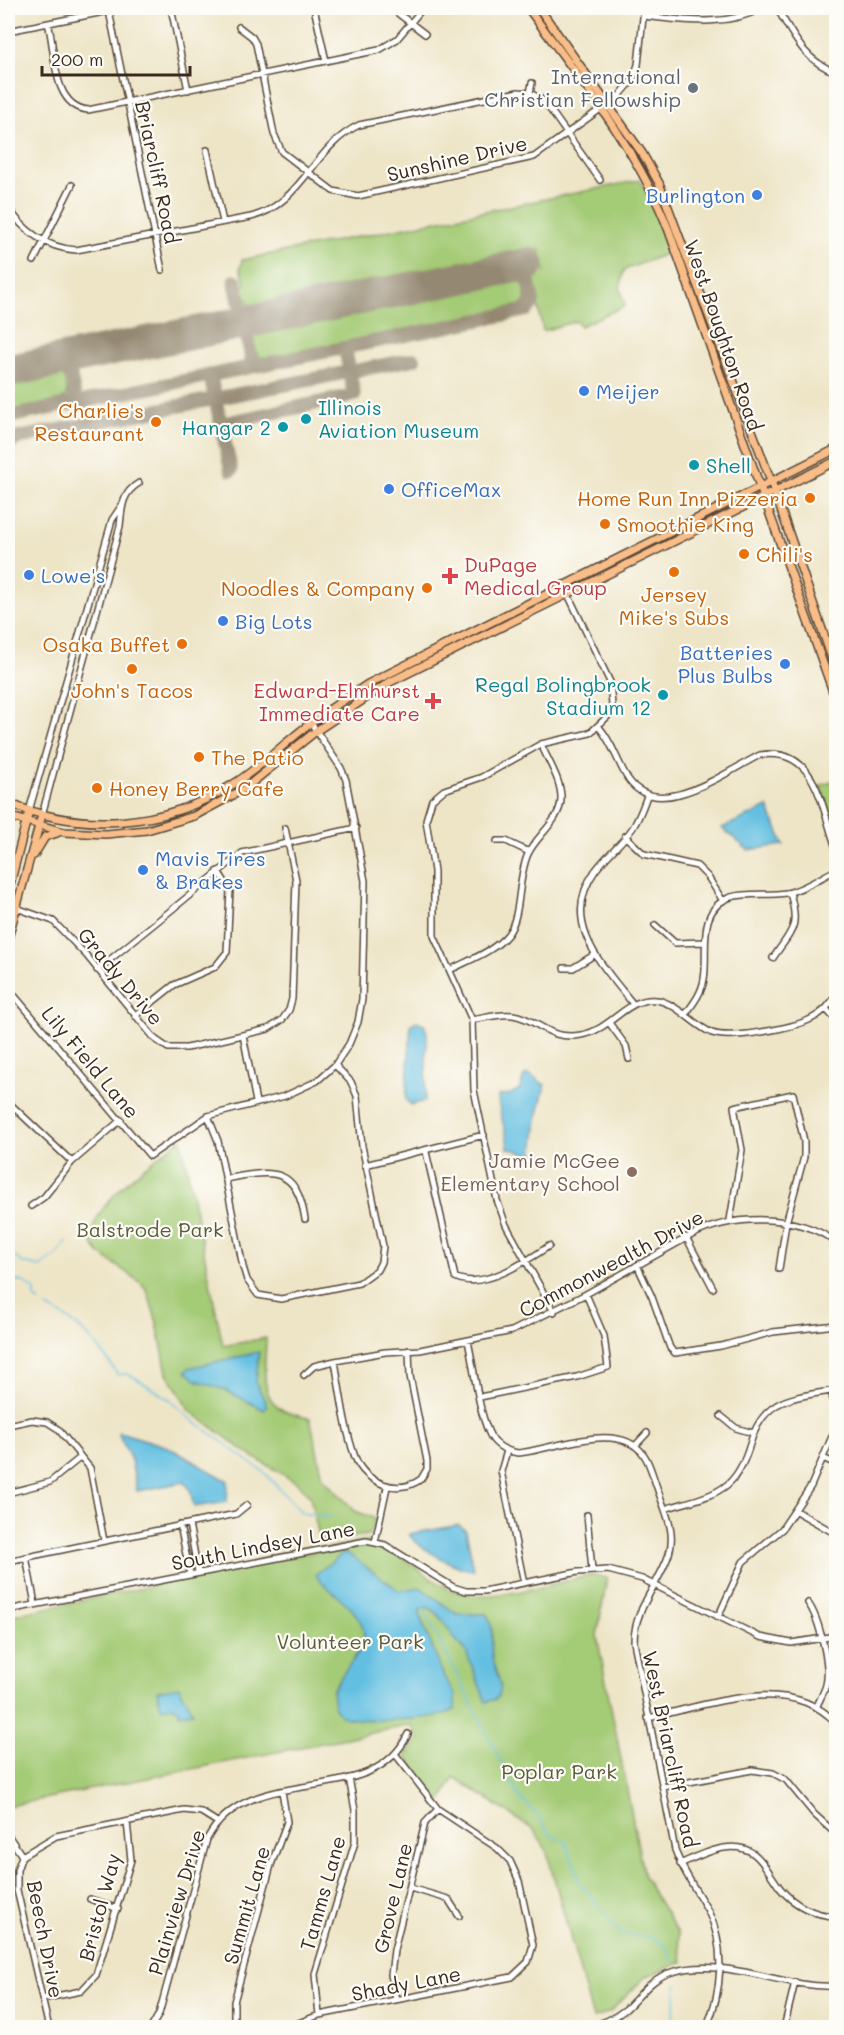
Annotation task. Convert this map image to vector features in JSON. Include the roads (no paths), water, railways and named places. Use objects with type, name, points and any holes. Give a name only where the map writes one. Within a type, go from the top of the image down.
[{"type":"main road","name":"West Boughton Road","points":[[528,8],[647,179],[661,210],[837,700]]},
{"type":"main road","name":"West Boughton Road","points":[[539,8],[642,153],[670,208],[771,481],[837,670]]},
{"type":"main road","points":[[8,803],[42,815],[74,822],[137,821],[170,813],[232,785],[310,723],[386,674],[837,449]]},
{"type":"main road","points":[[8,816],[64,832],[126,833],[158,827],[194,816],[244,789],[316,731],[390,682],[837,461]]},
{"type":"main road","points":[[643,557],[645,551],[666,538],[668,534]]},
{"type":"main road","points":[[8,890],[29,811]]},
{"type":"main road","points":[[8,938],[42,815]]},
{"type":"main road","points":[[28,865],[45,837],[64,832]]},
{"type":"street","points":[[8,31],[124,8]]},
{"type":"street","points":[[171,8],[188,90]]},
{"type":"street","points":[[314,8],[326,61]]},
{"type":"street","points":[[390,8],[425,34]]},
{"type":"street","points":[[48,23],[60,85],[68,100],[77,108],[88,110],[386,48],[423,8]]},
{"type":"street","name":"Sunshine Drive","points":[[239,27],[252,37],[256,44],[276,143],[289,160],[333,191],[349,195],[363,195],[529,160],[627,89],[636,73],[644,8]]},
{"type":"street","points":[[644,16],[719,21],[736,18],[762,8]]},
{"type":"street","points":[[777,8],[804,52],[816,63],[837,72]]},
{"type":"street","name":"Briarcliff Road","points":[[109,10],[162,270]]},
{"type":"street","points":[[530,93],[532,83]]},
{"type":"street","points":[[8,206],[21,225],[43,241],[59,248],[84,250],[223,222],[270,211],[293,193],[328,146],[342,133],[359,125],[518,92],[530,93],[543,101],[600,180]]},
{"type":"street","points":[[207,150],[223,222]]},
{"type":"street","points":[[34,261],[72,185]]},
{"type":"street","points":[[29,811],[112,520],[123,504],[129,489],[139,483]]},
{"type":"street","points":[[42,815],[120,526],[123,504]]},
{"type":"street","points":[[554,1312],[506,1225],[497,1200],[473,1082],[472,1020],[433,929],[434,871],[426,819],[428,806],[444,790],[482,777],[541,744],[585,735],[599,727],[612,705],[610,682],[564,584]]},
{"type":"street","points":[[310,723],[341,768],[356,828],[365,881],[362,999],[354,1034],[335,1065],[317,1082],[301,1090],[208,1116],[218,1141],[243,1267],[256,1298],[281,1299],[363,1282],[377,1270],[382,1258],[383,1246],[359,1128],[357,1096],[351,1082],[335,1065]]},
{"type":"street","points":[[599,727],[611,742],[628,779],[647,796],[669,798],[760,755],[774,753],[788,755],[807,770],[837,848]]},
{"type":"street","points":[[450,970],[497,945],[510,931],[520,876],[529,852],[558,811],[561,802],[560,787],[541,744]]},
{"type":"street","points":[[633,1004],[594,955],[584,928],[585,894],[596,870],[637,821],[647,796]]},
{"type":"street","points":[[829,826],[837,824]]},
{"type":"street","name":"Grady Drive","points":[[8,904],[53,921],[74,941],[155,1039],[168,1048],[187,1048],[243,1035],[276,1025],[289,1010],[292,999],[296,880],[285,828]]},
{"type":"street","points":[[97,970],[242,853],[356,828]]},
{"type":"street","points":[[626,836],[644,854],[697,866],[708,877],[723,901]]},
{"type":"street","points":[[497,841],[506,841],[529,852]]},
{"type":"street","points":[[685,1015],[699,994],[704,980],[705,942],[710,916],[723,901],[741,895],[790,893],[837,870]]},
{"type":"street","points":[[135,1016],[174,985],[215,967],[227,952],[230,890],[218,871]]},
{"type":"street","points":[[773,958],[794,928],[796,913],[790,893]]},
{"type":"street","points":[[655,926],[675,943],[705,942]]},
{"type":"street","points":[[564,969],[573,968],[594,955]]},
{"type":"street","name":"Lily Field Lane","points":[[8,988],[150,1156],[208,1116]]},
{"type":"street","points":[[472,1020],[511,1014],[552,1034],[568,1036],[594,1032],[610,1024],[633,1004],[658,1000],[708,1031],[732,1036],[802,1022],[826,1009],[837,994]]},
{"type":"street","points":[[826,1009],[837,1020]]},
{"type":"street","points":[[610,1024],[626,1046],[629,1059]]},
{"type":"street","points":[[243,1035],[256,1102]]},
{"type":"street","points":[[730,1220],[742,1150],[734,1107],[793,1094],[804,1141],[804,1157],[786,1223],[779,1269]]},
{"type":"street","points":[[9,1106],[72,1162]]},
{"type":"street","points":[[31,1206],[44,1197],[72,1162],[121,1120]]},
{"type":"street","points":[[365,1165],[426,1152],[484,1135]]},
{"type":"street","points":[[426,1152],[455,1277],[464,1280],[488,1277],[525,1262],[549,1246]]},
{"type":"street","points":[[225,1179],[261,1172],[289,1175],[299,1193],[304,1219]]},
{"type":"street","name":"Commonwealth Drive","points":[[304,1375],[314,1366],[335,1361],[468,1341],[512,1331],[554,1312],[687,1237],[730,1220],[786,1223],[807,1227],[834,1240]]},
{"type":"street","points":[[834,1240],[837,1232]]},
{"type":"street","points":[[687,1237],[713,1288]]},
{"type":"street","points":[[637,1265],[652,1297],[670,1348],[675,1353],[706,1349],[782,1330],[837,1325]]},
{"type":"street","points":[[377,1270],[384,1274]]},
{"type":"street","points":[[480,1397],[577,1377],[608,1367],[604,1336],[586,1294]]},
{"type":"street","points":[[468,1341],[488,1432],[507,1451],[526,1452],[600,1438],[624,1440],[635,1446],[647,1433]]},
{"type":"street","points":[[335,1361],[355,1456],[374,1479],[387,1487],[416,1482],[425,1474],[428,1464],[410,1376],[409,1350]]},
{"type":"street","points":[[664,1509],[713,1493],[726,1485],[744,1462],[753,1433],[761,1417],[775,1405],[788,1399],[834,1391],[836,1427],[796,1511],[782,1529],[743,1562],[718,1617]]},
{"type":"street","points":[[722,1416],[736,1428],[753,1433]]},
{"type":"street","points":[[8,1425],[32,1420],[47,1422],[58,1429],[90,1468],[104,1541]]},
{"type":"street","name":"West Briarcliff Road","points":[[635,1446],[644,1455],[672,1534],[671,1546],[638,1616],[634,1633],[648,1718],[680,1864],[709,1913],[719,1952],[720,1970],[715,2002],[706,2028]]},
{"type":"street","points":[[507,1451],[501,1471],[524,1583]]},
{"type":"street","points":[[8,1493],[50,1482],[81,1457]]},
{"type":"street","points":[[823,1458],[837,1464]]},
{"type":"street","points":[[375,1542],[387,1487]]},
{"type":"street","points":[[8,1561],[236,1514],[247,1505]]},
{"type":"street","points":[[796,1511],[837,1534]]},
{"type":"street","points":[[587,1515],[592,1570]]},
{"type":"street","points":[[189,1524],[198,1572]]},
{"type":"street","points":[[180,1526],[189,1574]]},
{"type":"street","name":"South Lindsey Lane","points":[[8,1610],[350,1542],[375,1542],[385,1545],[453,1587],[466,1591],[484,1591],[592,1570],[623,1573],[654,1584],[760,1637],[791,1643],[837,1636]]},
{"type":"street","points":[[26,1557],[35,1604]]},
{"type":"street","points":[[808,1603],[816,1614],[822,1640],[827,1683],[817,1706]]},
{"type":"street","points":[[648,1718],[756,1696],[794,1698],[817,1706],[837,1723]]},
{"type":"street","name":"Plainview Drive","points":[[151,2028],[162,2003],[207,1839],[217,1822],[242,1803],[282,1791],[349,1778],[375,1770],[396,1755],[408,1734]]},
{"type":"street","points":[[396,1755],[438,1809]]},
{"type":"street","points":[[663,1787],[752,1770],[773,1773],[791,1785],[814,1814],[837,1834]]},
{"type":"street","name":"Tamms Lane","points":[[319,2016],[315,1974],[355,1842],[355,1810],[349,1778]]},
{"type":"street","name":"Summit Lane","points":[[234,2028],[234,2002],[271,1865],[287,1822],[282,1791]]},
{"type":"street","name":"Grove Lane","points":[[396,2000],[392,1975],[394,1950],[425,1823],[438,1809]]},
{"type":"street","name":"Shady Lane","points":[[286,2028],[319,2016],[512,1977],[528,1962],[533,1946],[519,1881],[510,1861],[497,1848],[438,1809]]},
{"type":"street","points":[[8,1835],[22,1856],[56,1836],[190,1810],[201,1812],[217,1822]]},
{"type":"street","name":"Bristol Way","points":[[42,1999],[81,1991],[90,1985],[96,1975],[118,1909],[131,1860],[127,1822]]},
{"type":"street","points":[[680,1864],[725,1848],[752,1852],[762,1859],[781,1890],[792,1900],[825,1916],[837,1916]]},
{"type":"street","name":"Beech Drive","points":[[22,1856],[17,1870],[17,1890],[49,2028]]},
{"type":"street","points":[[410,1888],[448,1899],[459,1916]]},
{"type":"street","points":[[90,1899],[118,1909]]},
{"type":"street","points":[[584,2028],[598,2025],[618,2014],[651,1983],[670,1972],[698,1968],[758,1973],[795,1982],[837,1986]]},
{"type":"street","points":[[784,2028],[795,1982]]},
{"type":"water","points":[[768,807],[784,845],[748,850],[722,828]]},
{"type":"water","points":[[417,1021],[424,1024],[427,1033],[425,1101],[411,1105],[406,1100],[411,1024]]},
{"type":"water","points":[[528,1074],[545,1085],[531,1159],[527,1154],[508,1148],[498,1096],[511,1094],[520,1089],[524,1076]]},
{"type":"water","points":[[259,1352],[256,1382],[267,1406],[264,1410],[225,1390],[196,1380],[186,1371],[189,1368]]},
{"type":"water","points":[[120,1432],[168,1447],[228,1481],[227,1502],[194,1507],[190,1489],[184,1482],[137,1491],[131,1460],[119,1435]]},
{"type":"water","points":[[459,1525],[466,1531],[474,1570],[438,1557],[409,1534]]},
{"type":"water","points":[[347,1553],[400,1591],[420,1587],[457,1614],[486,1614],[492,1629],[493,1663],[501,1689],[496,1699],[486,1702],[465,1649],[439,1616],[427,1607],[420,1610],[420,1616],[444,1677],[455,1694],[455,1709],[434,1716],[400,1720],[364,1720],[341,1716],[334,1706],[332,1691],[357,1654],[364,1634],[361,1623],[353,1611],[316,1574],[342,1554]]},
{"type":"water","points":[[179,1687],[193,1712],[179,1714],[179,1710],[172,1706],[161,1708],[157,1691]]},
{"type":"waterway","points":[[8,1251],[23,1263],[40,1267],[56,1256],[67,1241]]},
{"type":"waterway","points":[[8,1280],[24,1282],[35,1290],[35,1298],[40,1302]]},
{"type":"waterway","points":[[47,1307],[79,1327],[118,1375],[126,1374],[134,1377],[170,1400],[191,1419],[265,1473],[302,1513],[331,1517]]},
{"type":"waterway","points":[[423,1608],[519,1797],[537,1814],[550,1835],[565,1840],[580,1883],[621,1934],[659,1941],[669,1951],[672,1960]]},
{"type":"waterway","points":[[672,2028],[677,1985]]},
{"type":"place","name":"International Christian Fellowship","points":[[693,88]]},
{"type":"place","name":"Burlington","points":[[757,195]]},
{"type":"place","name":"Meijer","points":[[584,391]]},
{"type":"place","name":"Illinois Aviation Museum","points":[[306,419]]},
{"type":"place","name":"Charlie's Restaurant","points":[[156,422]]},
{"type":"place","name":"Hangar 2","points":[[283,427]]},
{"type":"place","name":"Shell","points":[[694,465]]},
{"type":"place","name":"OfficeMax","points":[[389,489]]},
{"type":"place","name":"Home Run Inn Pizzeria","points":[[810,498]]},
{"type":"place","name":"Smoothie King","points":[[605,524]]},
{"type":"place","name":"Chili's","points":[[744,554]]},
{"type":"place","name":"Jersey Mike's Subs","points":[[674,572]]},
{"type":"place","name":"Lowe's","points":[[29,575]]},
{"type":"place","name":"DuPage Medical Group","points":[[450,576]]},
{"type":"place","name":"Noodles & Company","points":[[427,588]]},
{"type":"place","name":"Big Lots","points":[[223,621]]},
{"type":"place","name":"Osaka Buffet","points":[[182,644]]},
{"type":"place","name":"Batteries Plus Bulbs","points":[[785,664]]},
{"type":"place","name":"John's Tacos","points":[[132,669]]},
{"type":"place","name":"Regal Bolingbrook Stadium 12","points":[[663,695]]},
{"type":"place","name":"Edward-Elmhurst Immediate Care","points":[[433,701]]},
{"type":"place","name":"The Patio","points":[[199,757]]},
{"type":"place","name":"Honey Berry Cafe","points":[[97,788]]},
{"type":"place","name":"Mavis Tires & Brakes","points":[[143,870]]},
{"type":"place","name":"Jamie McGee Elementary School","points":[[632,1172]]},
{"type":"park label","name":"Balstrode Park","points":[[150,1229]]},
{"type":"park label","name":"Volunteer Park","points":[[350,1641]]},
{"type":"park label","name":"Poplar Park","points":[[559,1771]]}]
